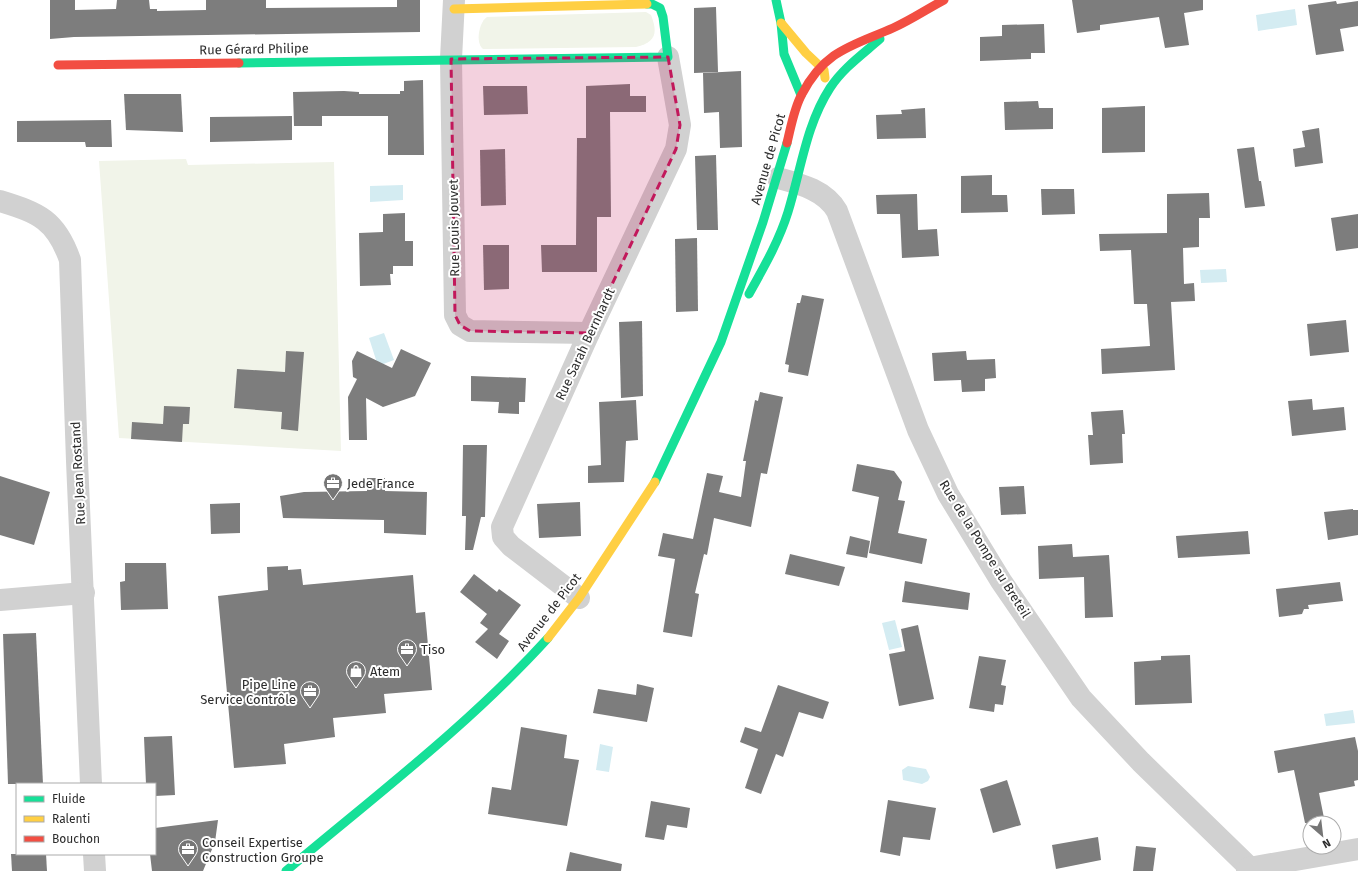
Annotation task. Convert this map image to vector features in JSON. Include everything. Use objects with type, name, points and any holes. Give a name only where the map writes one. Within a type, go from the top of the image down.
[{"type":"street","points":[[776,0],[781,23],[784,54],[801,95]]},
{"type":"street","name":"Avenue de Picot","points":[[286,871],[476,711],[520,669],[551,636],[579,598],[653,486],[721,342],[771,254],[782,229],[786,181],[801,95],[810,78],[820,66],[843,47],[894,28],[944,0]]},
{"type":"street","name":"Rue Sarah Bernhardt","points":[[454,4],[652,4],[660,8],[663,17],[668,57],[680,125],[676,150],[589,333],[502,527],[503,537],[511,546],[579,598]]},
{"type":"street","name":"Rue Louis Jouvet","points":[[454,4],[451,59],[455,315],[460,325],[470,331],[589,333]]},
{"type":"street","points":[[781,23],[806,53],[824,70],[825,82],[818,110]]},
{"type":"street","name":"Avenue de Picot","points":[[721,342],[763,222],[786,181],[818,110],[831,87],[843,71],[894,28]]},
{"type":"street","points":[[451,59],[668,57]]},
{"type":"street","name":"Rue Gérard Philipe","points":[[58,65],[451,59]]},
{"type":"street","name":"Rue de la Pompe au Breteil","points":[[786,181],[805,186],[826,198],[837,211],[918,430],[948,494],[1001,580],[1081,698],[1141,762],[1250,870]]},
{"type":"street","name":"Rue Jean Rostand","points":[[0,201],[26,209],[49,223],[64,242],[70,260],[91,783]]},
{"type":"street","points":[[0,600],[84,593]]},
{"type":"street","points":[[1250,870],[1358,849]]},
{"type":"street","points":[[94,855],[95,871]]},
{"type":"highlighted area","points":[[668,57],[680,125],[676,149],[589,333],[470,331],[460,325],[455,315],[451,59]]},
{"type":"shaded area","points":[[646,12],[651,15],[653,21],[655,32],[654,36],[648,42],[636,47],[483,49],[479,42],[480,28],[487,17]]},
{"type":"shaded area","points":[[186,159],[188,165],[334,162],[341,451],[119,438],[99,161]]},
{"type":"water","points":[[1295,9],[1297,25],[1258,31],[1256,15]]},
{"type":"water","points":[[403,185],[403,200],[370,202],[370,186]]},
{"type":"water","points":[[1226,269],[1227,282],[1201,283],[1200,270]]},
{"type":"water","points":[[384,333],[394,360],[378,366],[369,338]]},
{"type":"water","points":[[895,620],[902,647],[889,650],[882,623]]},
{"type":"water","points":[[1353,710],[1355,723],[1326,726],[1324,714]]},
{"type":"water","points":[[600,744],[613,747],[609,772],[596,770]]},
{"type":"water","points":[[908,766],[926,769],[930,777],[928,781],[922,784],[903,780],[902,770]]},
{"type":"building","points":[[50,0],[75,0],[75,10],[116,9],[117,0],[149,0],[150,9],[157,9],[157,11],[206,10],[206,0],[266,0],[266,8],[397,7],[397,0],[420,0],[420,32],[74,37],[50,39]]},
{"type":"building","points":[[1072,0],[1203,0],[1203,10],[1184,13],[1189,45],[1165,48],[1159,17],[1100,25],[1100,30],[1077,33]]},
{"type":"building","points":[[1336,1],[1337,4],[1358,1],[1358,26],[1340,29],[1344,51],[1316,55],[1308,5]]},
{"type":"building","points":[[716,7],[718,72],[694,73],[694,8]]},
{"type":"building","points":[[1044,24],[1045,53],[1031,53],[1031,59],[980,61],[980,37],[1002,36],[1002,25]]},
{"type":"building","points":[[741,71],[742,147],[720,148],[719,112],[704,113],[703,73]]},
{"type":"building","points":[[423,80],[424,155],[388,155],[388,116],[322,116],[322,126],[294,126],[293,92],[344,91],[359,92],[359,94],[400,94],[400,91],[404,91],[404,81]]},
{"type":"building","points":[[630,84],[630,96],[646,96],[646,112],[610,112],[611,217],[597,217],[597,272],[542,272],[541,245],[576,245],[577,138],[586,138],[586,86]]},
{"type":"building","points":[[483,86],[527,86],[528,114],[484,115]]},
{"type":"building","points":[[124,94],[181,94],[183,132],[126,130]]},
{"type":"building","points":[[1038,101],[1039,108],[1053,108],[1053,129],[1005,130],[1004,102]]},
{"type":"building","points":[[1145,106],[1145,152],[1102,153],[1102,108]]},
{"type":"building","points":[[925,108],[926,138],[877,139],[876,115],[902,114],[901,110]]},
{"type":"building","points":[[292,116],[292,140],[210,142],[210,117]]},
{"type":"building","points":[[111,120],[112,147],[86,147],[85,142],[17,142],[17,121]]},
{"type":"building","points":[[1319,128],[1323,163],[1295,167],[1293,149],[1305,147],[1302,131]]},
{"type":"building","points":[[1254,147],[1259,181],[1261,181],[1265,206],[1245,208],[1237,149]]},
{"type":"building","points":[[505,149],[506,205],[481,206],[480,150]]},
{"type":"building","points":[[716,155],[718,230],[697,230],[695,156]]},
{"type":"building","points":[[992,175],[992,195],[1007,195],[1008,212],[961,213],[961,176]]},
{"type":"building","points":[[1041,189],[1074,189],[1075,214],[1042,215]]},
{"type":"building","points":[[1209,193],[1210,218],[1199,218],[1199,247],[1183,248],[1184,284],[1194,283],[1195,301],[1171,302],[1175,370],[1102,374],[1101,349],[1150,346],[1147,304],[1134,304],[1131,250],[1100,251],[1099,234],[1167,233],[1167,194]]},
{"type":"building","points":[[917,194],[918,230],[937,229],[939,256],[902,258],[900,214],[877,214],[876,195]]},
{"type":"building","points":[[405,213],[405,241],[413,241],[413,266],[393,266],[393,274],[390,274],[391,285],[360,286],[359,233],[383,232],[383,214]]},
{"type":"building","points":[[1358,214],[1358,248],[1336,251],[1331,218]]},
{"type":"building","points":[[697,238],[698,311],[676,312],[675,239]]},
{"type":"building","points":[[483,245],[509,245],[509,289],[484,290]]},
{"type":"building","points":[[802,295],[824,299],[808,376],[788,372],[789,365],[785,364],[797,303],[800,303]]},
{"type":"building","points":[[1346,320],[1349,352],[1310,356],[1307,324]]},
{"type":"building","points":[[642,321],[643,396],[621,398],[619,322]]},
{"type":"building","points":[[401,349],[431,363],[415,396],[383,407],[366,398],[367,440],[349,440],[348,397],[357,379],[353,377],[352,361],[357,351],[392,368]]},
{"type":"building","points":[[286,351],[304,352],[298,431],[281,429],[282,412],[234,408],[237,369],[285,372]]},
{"type":"building","points":[[966,351],[967,360],[995,359],[996,378],[985,379],[985,391],[962,392],[961,380],[934,381],[932,353]]},
{"type":"building","points":[[471,376],[526,378],[525,402],[519,402],[519,414],[498,413],[499,402],[471,401]]},
{"type":"building","points":[[760,392],[783,397],[767,474],[761,473],[751,527],[714,518],[707,555],[704,554],[695,593],[699,594],[692,637],[663,632],[675,559],[658,556],[663,533],[693,539],[707,473],[723,476],[719,492],[741,497],[746,461],[743,461],[755,400],[758,401]]},
{"type":"building","points":[[1312,399],[1313,410],[1344,407],[1346,430],[1292,436],[1288,401]]},
{"type":"building","points":[[636,400],[638,440],[626,441],[624,482],[588,483],[588,466],[601,465],[599,402]]},
{"type":"building","points":[[164,406],[190,407],[189,424],[183,424],[182,442],[131,439],[132,422],[163,424]]},
{"type":"building","points":[[1123,410],[1125,434],[1122,434],[1123,463],[1090,465],[1088,435],[1093,435],[1091,412]]},
{"type":"building","points":[[463,445],[487,445],[485,517],[481,517],[473,550],[465,550],[466,516],[462,516]]},
{"type":"building","points":[[857,464],[894,471],[902,482],[898,500],[905,501],[898,533],[927,539],[922,564],[869,553],[879,497],[852,491]]},
{"type":"building","points":[[0,476],[50,492],[34,545],[0,535]]},
{"type":"building","points":[[367,478],[385,478],[385,491],[427,492],[426,535],[384,533],[384,520],[283,518],[280,496],[304,492],[367,491]]},
{"type":"building","points":[[1024,486],[1026,514],[1001,515],[999,487]]},
{"type":"building","points":[[580,502],[581,536],[539,538],[537,504]]},
{"type":"building","points":[[240,503],[240,533],[211,534],[210,504]]},
{"type":"building","points":[[1353,509],[1358,510],[1358,535],[1328,540],[1324,512]]},
{"type":"building","points":[[1248,531],[1250,554],[1178,558],[1176,536]]},
{"type":"building","points":[[850,536],[870,541],[867,558],[846,554]]},
{"type":"building","points":[[1072,544],[1073,557],[1109,555],[1113,617],[1085,618],[1084,577],[1039,579],[1038,546]]},
{"type":"building","points":[[790,554],[845,567],[839,586],[785,574]]},
{"type":"building","points":[[125,563],[166,563],[168,609],[121,610],[120,582],[125,581]]},
{"type":"building","points":[[288,566],[288,570],[301,569],[303,585],[413,575],[416,613],[425,612],[432,690],[384,694],[386,713],[333,718],[335,737],[284,744],[286,764],[234,768],[218,596],[268,590],[267,567]]},
{"type":"building","points":[[474,574],[497,592],[499,589],[521,605],[499,634],[509,641],[497,659],[475,642],[488,629],[480,623],[487,614],[460,592]]},
{"type":"building","points":[[905,581],[970,593],[968,610],[902,602]]},
{"type":"building","points":[[1340,582],[1343,601],[1308,605],[1309,609],[1304,609],[1302,614],[1279,617],[1276,589]]},
{"type":"building","points":[[918,625],[934,699],[899,706],[889,654],[905,651],[901,629]]},
{"type":"building","points":[[36,633],[43,783],[8,784],[3,634]]},
{"type":"building","points":[[1190,655],[1192,703],[1135,705],[1134,662],[1161,660],[1161,656]]},
{"type":"building","points":[[979,656],[1006,660],[1001,685],[1006,686],[1003,705],[995,704],[994,712],[969,708]]},
{"type":"building","points":[[637,684],[654,688],[647,722],[593,713],[598,689],[636,695]]},
{"type":"building","points":[[778,685],[829,702],[823,719],[799,712],[783,757],[776,754],[761,794],[745,788],[758,749],[740,742],[745,727],[761,732]]},
{"type":"building","points":[[521,727],[567,735],[564,758],[579,760],[567,826],[488,814],[492,787],[511,790]]},
{"type":"building","points":[[172,736],[175,795],[156,796],[156,783],[146,783],[144,737]]},
{"type":"building","points":[[1355,737],[1358,751],[1358,780],[1354,781],[1355,786],[1319,793],[1323,815],[1303,815],[1294,770],[1278,773],[1274,751]]},
{"type":"building","points":[[1007,780],[1021,825],[993,833],[980,789]]},
{"type":"building","points":[[888,800],[936,808],[930,840],[903,837],[900,856],[880,852]]},
{"type":"building","points":[[651,801],[690,808],[687,828],[667,825],[664,840],[645,837]]},
{"type":"building","points":[[218,820],[215,842],[203,871],[152,871],[150,855],[156,855],[156,828]]},
{"type":"building","points":[[1098,837],[1101,860],[1056,869],[1052,845]]},
{"type":"building","points":[[1136,846],[1156,848],[1153,871],[1133,871]]},
{"type":"building","points":[[570,852],[622,864],[621,871],[566,871]]},
{"type":"building","points":[[11,854],[46,855],[47,871],[12,871]]},
{"type":"traffic: fast","points":[[776,0],[781,23],[784,54],[801,95]]},
{"type":"traffic: fast","points":[[239,63],[668,57],[663,17],[660,8],[652,4],[647,4]]},
{"type":"traffic: fast","points":[[749,294],[771,254],[784,223],[793,196],[810,132],[822,102],[830,88],[841,74],[880,39]]},
{"type":"traffic: fast","points":[[655,482],[721,342],[763,222],[787,143]]},
{"type":"traffic: fast","points":[[286,871],[454,730],[518,670],[548,638]]},
{"type":"traffic: slow","points":[[454,9],[647,4]]},
{"type":"traffic: slow","points":[[781,23],[806,53],[824,70],[825,78]]},
{"type":"traffic: slow","points":[[548,638],[579,598],[655,482]]},
{"type":"traffic: jam","points":[[787,143],[799,99],[811,79],[820,68],[841,51],[900,25],[944,0]]},
{"type":"traffic: jam","points":[[58,65],[239,63]]},
{"type":"place","name":"Jede France","points":[[333,500]]},
{"type":"place","name":"Tiso","points":[[407,666]]},
{"type":"place","name":"Atem","points":[[356,688]]},
{"type":"place","name":"Pipe Line Service Contrôle","points":[[310,708]]},
{"type":"place","name":"Conseil Expertise Construction Groupe","points":[[188,866]]}]
